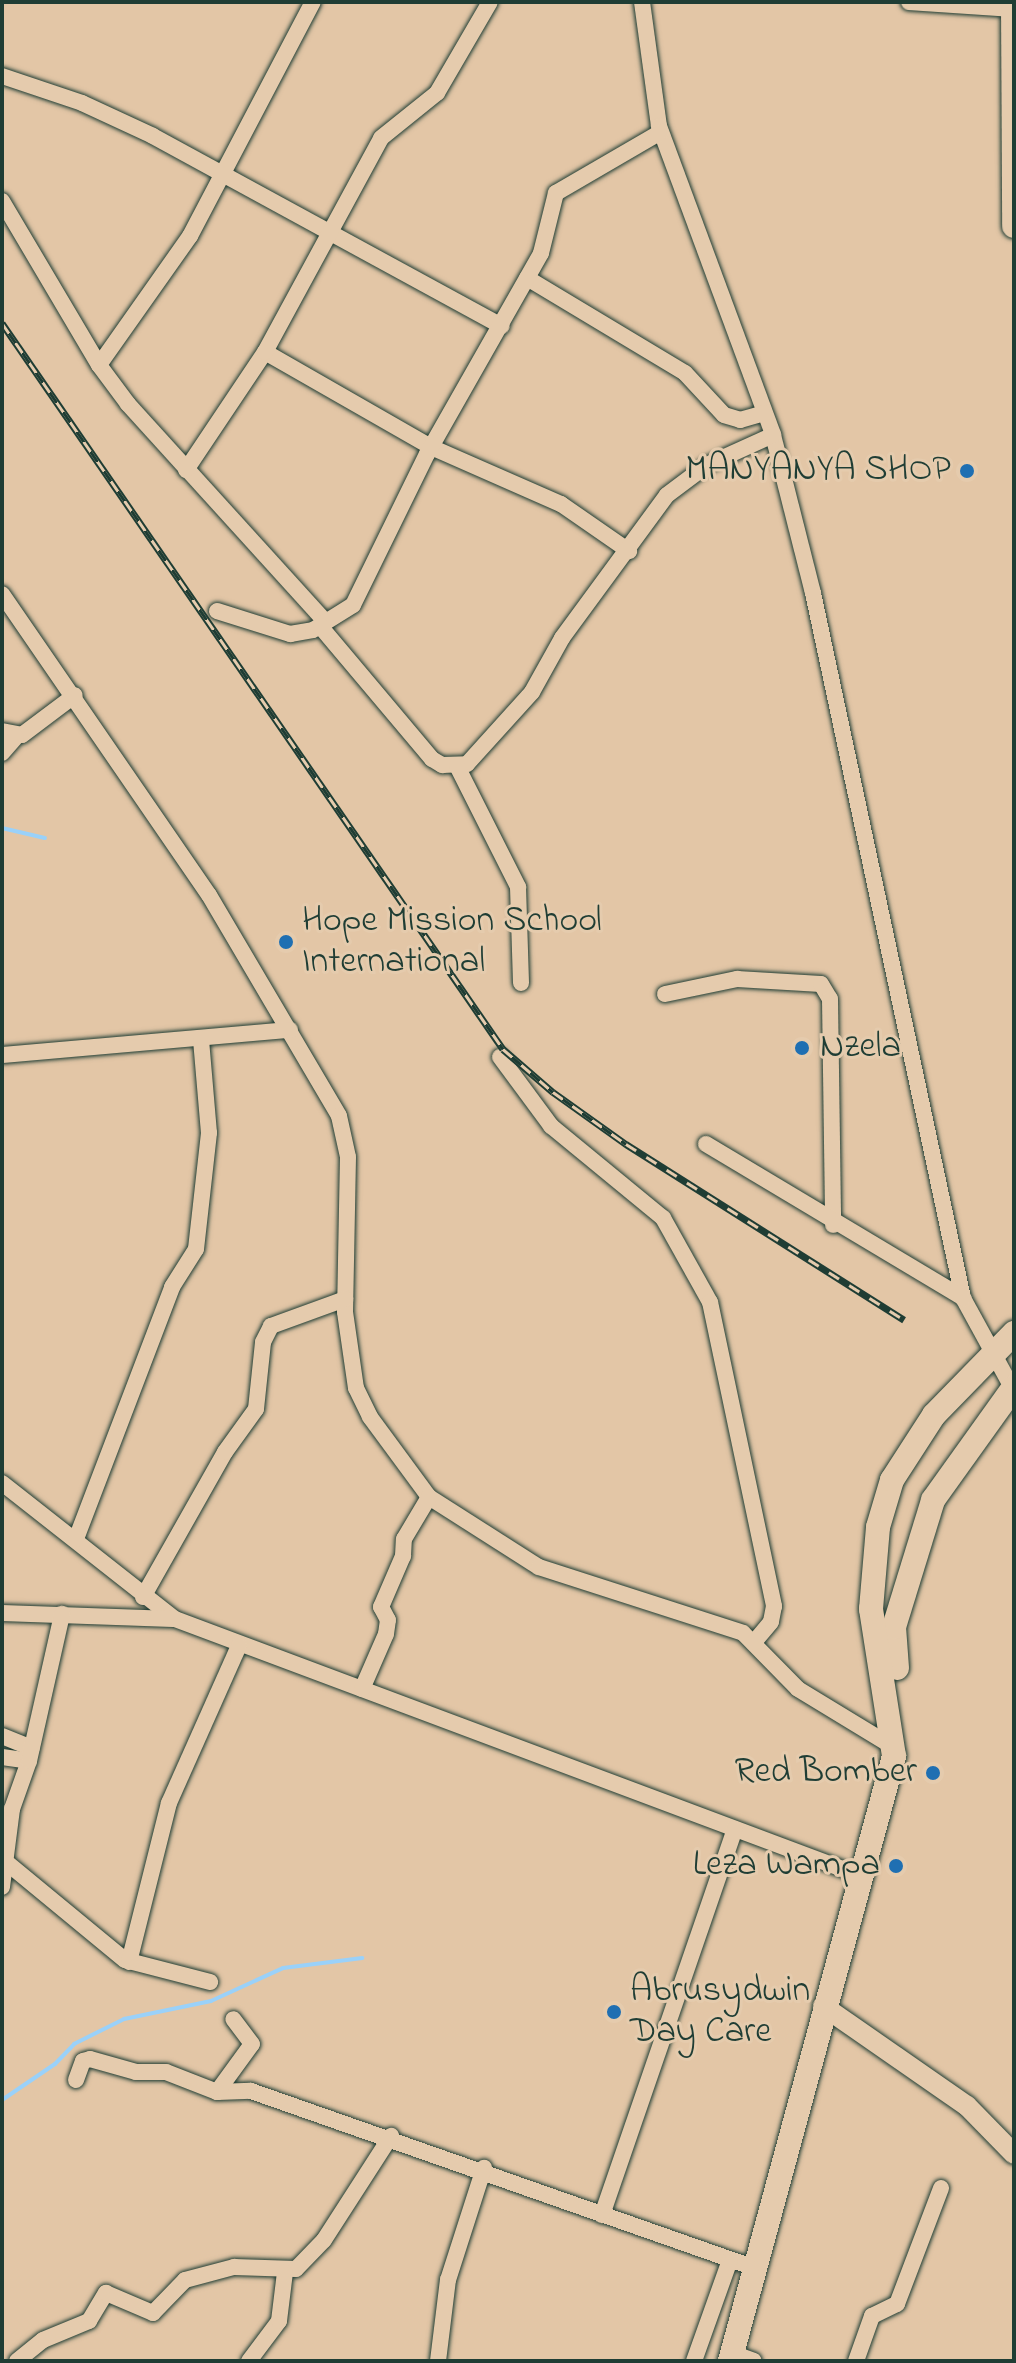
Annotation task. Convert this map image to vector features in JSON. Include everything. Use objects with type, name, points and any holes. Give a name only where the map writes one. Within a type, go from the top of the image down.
[{"type":"highway","points":[[1013,2],[1014,226]]},
{"type":"highway","points":[[895,1748],[871,1609],[878,1527],[892,1480],[925,1428],[1014,1333]]},
{"type":"highway","points":[[739,2358],[755,2268],[823,2006],[864,1877],[895,1748],[905,1733],[907,1714],[893,1652],[894,1627],[933,1500],[1014,1389]]},
{"type":"main road","points":[[823,2006],[908,2061],[1012,2146]]},
{"type":"street","points":[[99,365],[164,277],[313,2]]},
{"type":"street","points":[[186,470],[265,352],[381,138],[437,93],[490,2]]},
{"type":"street","points":[[642,2],[661,132],[773,435],[813,593],[963,1298],[1014,1389]]},
{"type":"street","points":[[909,2],[1013,9]]},
{"type":"street","points":[[2,76],[82,103],[220,173],[502,326]]},
{"type":"street","points":[[217,611],[290,634],[323,624],[353,605],[365,590],[431,447],[541,253],[556,193],[661,132]]},
{"type":"street","points":[[2,201],[99,365],[186,470],[323,624],[432,759],[457,766],[475,756],[532,692],[562,638],[629,551],[667,495],[690,475],[773,435]]},
{"type":"street","points":[[527,278],[672,364],[724,415],[740,420],[764,413]]},
{"type":"street","points":[[265,352],[431,447],[561,504],[629,551]]},
{"type":"street","points":[[2,594],[75,695],[209,895],[290,1030],[345,1131],[349,1183],[345,1299],[356,1388],[370,1417],[429,1497],[539,1567],[732,1628],[754,1642],[798,1689],[895,1748]]},
{"type":"street","points":[[2,753],[9,734],[75,695]]},
{"type":"street","points":[[457,766],[518,887],[521,983]]},
{"type":"street","points":[[665,994],[737,979],[821,984],[830,999],[833,1225]]},
{"type":"street","points":[[2,1055],[290,1030]]},
{"type":"street","points":[[76,1539],[172,1287],[196,1249],[209,1133],[201,1039]]},
{"type":"street","points":[[500,1057],[551,1126],[663,1218],[710,1302],[774,1606],[771,1622],[754,1642]]},
{"type":"street","points":[[706,1144],[833,1225],[963,1298]]},
{"type":"street","points":[[143,1597],[225,1452],[256,1409],[263,1342],[271,1326],[345,1299]]},
{"type":"street","points":[[2,1483],[76,1539],[143,1597],[175,1619],[239,1646],[864,1877]]},
{"type":"street","points":[[362,1689],[386,1634],[388,1620],[381,1607],[403,1556],[404,1539],[429,1497]]},
{"type":"street","points":[[2,1613],[175,1619]]},
{"type":"street","points":[[2,1887],[13,1805],[31,1754],[62,1614]]},
{"type":"street","points":[[129,1962],[169,1803],[239,1646]]},
{"type":"street","points":[[2,1736],[31,1754]]},
{"type":"street","points":[[2,1757],[31,1754]]},
{"type":"street","points":[[602,2215],[735,1829]]},
{"type":"street","points":[[6,1862],[129,1962],[210,1982]]},
{"type":"street","points":[[217,2092],[252,2044],[233,2019]]},
{"type":"street","points":[[76,2080],[83,2061],[93,2059],[136,2072],[166,2072],[217,2092],[251,2091],[484,2168],[602,2215],[755,2268]]},
{"type":"street","points":[[17,2361],[43,2340],[89,2321],[106,2293],[153,2313],[185,2280],[234,2267],[285,2272],[317,2249],[391,2136]]},
{"type":"street","points":[[438,2361],[448,2280],[484,2168]]},
{"type":"street","points":[[856,2361],[872,2316],[897,2304],[941,2188]]},
{"type":"street","points":[[694,2361],[730,2260]]},
{"type":"street","points":[[249,2361],[279,2321],[285,2272]]},
{"type":"waterway","points":[[2,828],[45,838]]},
{"type":"waterway","points":[[2,2100],[55,2064],[74,2044],[124,2019],[211,2001],[283,1968],[362,1958]]},
{"type":"railway","points":[[2,323],[503,1049],[553,1092],[626,1144],[904,1320]]},
{"type":"place","name":"MANYANYA SHOP","points":[[967,471]]},
{"type":"place","name":"Hope Mission School International","points":[[286,942]]},
{"type":"place","name":"Nzela","points":[[802,1048]]},
{"type":"place","name":"Red Bomber","points":[[933,1773]]},
{"type":"place","name":"Leza Wampa","points":[[896,1866]]},
{"type":"place","name":"Abrusydwin Day Care","points":[[614,2012]]}]
